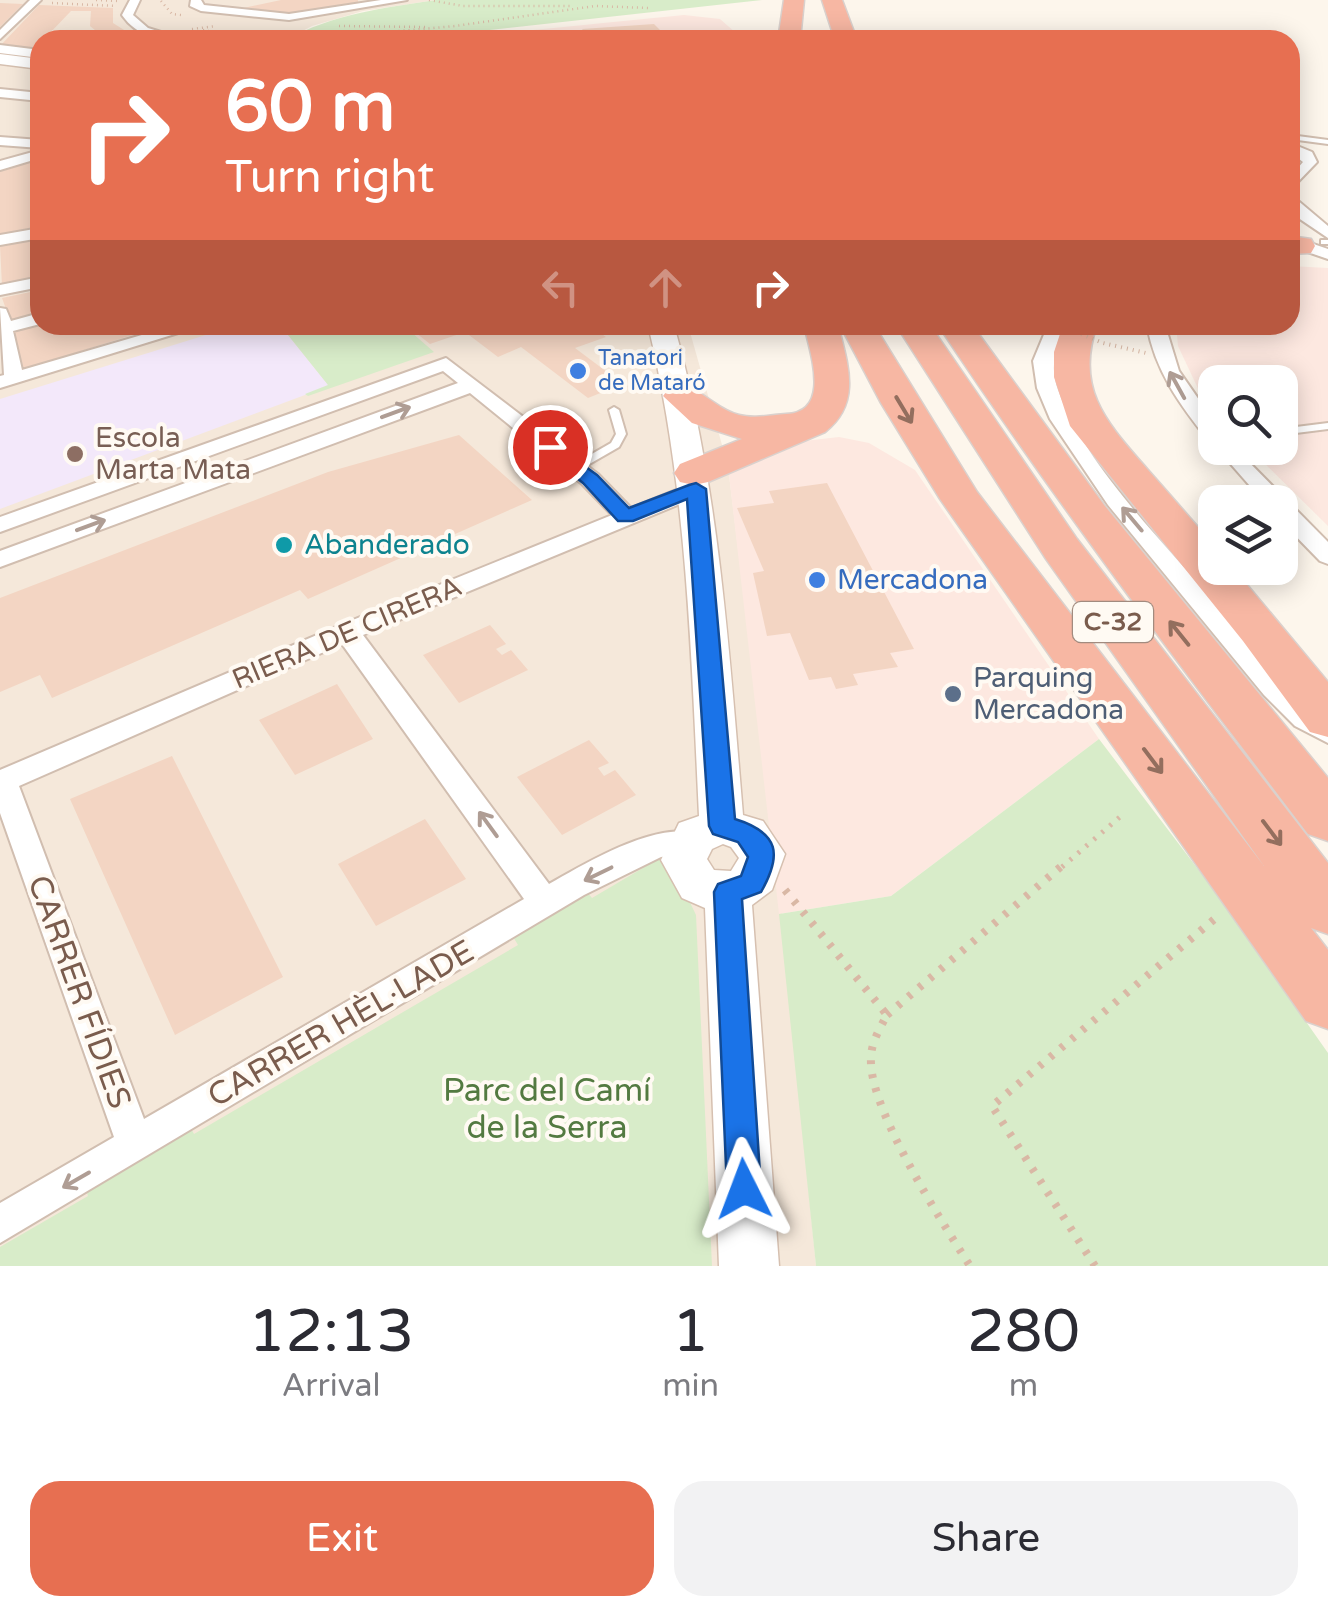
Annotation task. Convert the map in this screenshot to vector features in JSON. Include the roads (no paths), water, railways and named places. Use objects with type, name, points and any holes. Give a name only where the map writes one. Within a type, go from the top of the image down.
[{"type":"highway","points":[[790,30],[794,0]]},
{"type":"highway","points":[[805,0],[807,30]]},
{"type":"highway","points":[[830,0],[833,30]]},
{"type":"highway","points":[[830,0],[842,30]]},
{"type":"highway","points":[[682,396],[707,418],[734,426],[789,425],[822,405],[818,358],[834,335]]},
{"type":"highway","points":[[695,481],[811,424],[827,412],[832,402],[835,335]]},
{"type":"highway","points":[[837,335],[900,402],[961,500],[1328,1000]]},
{"type":"highway","points":[[900,335],[973,457],[1054,565],[1110,618]]},
{"type":"highway","name":"C-32","points":[[919,335],[992,449],[1110,618],[1328,908]]},
{"type":"highway","name":"C-32","points":[[962,335],[1059,476],[1328,818]]},
{"type":"highway","points":[[1075,335],[1069,368],[1074,394],[1089,426],[1260,630],[1328,718]]},
{"type":"street","points":[[226,10],[267,0]]},
{"type":"street","points":[[195,2],[226,10],[308,15],[402,0]]},
{"type":"street","points":[[0,36],[35,1]]},
{"type":"street","points":[[132,3],[129,20],[144,30]]},
{"type":"street","points":[[0,49],[30,53]]},
{"type":"street","points":[[0,63],[30,67]]},
{"type":"street","points":[[0,92],[30,96]]},
{"type":"street","points":[[0,141],[30,143]]},
{"type":"street","points":[[1300,145],[1328,150]]},
{"type":"street","points":[[1300,150],[1310,158],[1300,174]]},
{"type":"street","points":[[0,166],[30,157]]},
{"type":"street","points":[[1300,167],[1328,162]]},
{"type":"street","points":[[1300,219],[1311,245]]},
{"type":"street","points":[[0,240],[30,235]]},
{"type":"street","points":[[0,290],[30,284]]},
{"type":"street","points":[[30,320],[1,327],[7,380],[160,335]]},
{"type":"street","points":[[664,335],[682,396],[695,481],[706,835],[684,860],[690,877],[706,889],[728,892],[751,884],[762,865],[762,854],[748,834],[706,835]]},
{"type":"street","points":[[1054,335],[1042,361],[1046,388],[1060,419],[1116,500],[1284,702],[1328,734]]},
{"type":"street","points":[[1159,335],[1170,371],[1198,415]]},
{"type":"street","points":[[0,525],[446,364],[575,468],[626,516]]},
{"type":"street","points":[[0,559],[472,384]]},
{"type":"street","points":[[182,459],[200,485]]},
{"type":"street","points":[[1240,465],[1260,485]]},
{"type":"street","name":"RIERA DE CIRERA","points":[[1,782],[626,516],[695,481]]},
{"type":"street","points":[[1298,525],[1328,556]]},
{"type":"street","points":[[348,632],[545,903]]},
{"type":"street","name":"CARRER FÍDIES","points":[[1,782],[135,1146]]},
{"type":"street","name":"CARRER HÈL·LADE","points":[[0,1224],[545,903],[657,845],[706,835]]},
{"type":"street","points":[[728,892],[749,1266]]},
{"type":"lane","points":[[1300,144],[1328,142]]},
{"type":"lane","points":[[575,468],[614,446],[620,434],[614,410]]},
{"type":"lane","points":[[1298,430],[1328,426]]},
{"type":"place","name":"Tanatori de Mataró","points":[[578,371]]},
{"type":"place","name":"Escola Marta Mata","points":[[75,454]]},
{"type":"place","name":"Abanderado","points":[[284,545]]},
{"type":"place","name":"Mercadona","points":[[817,580]]},
{"type":"place","name":"Parquing Mercadona","points":[[953,694]]},
{"type":"park label","name":"Parc del Camí de la Serra","points":[[547,1110]]}]
